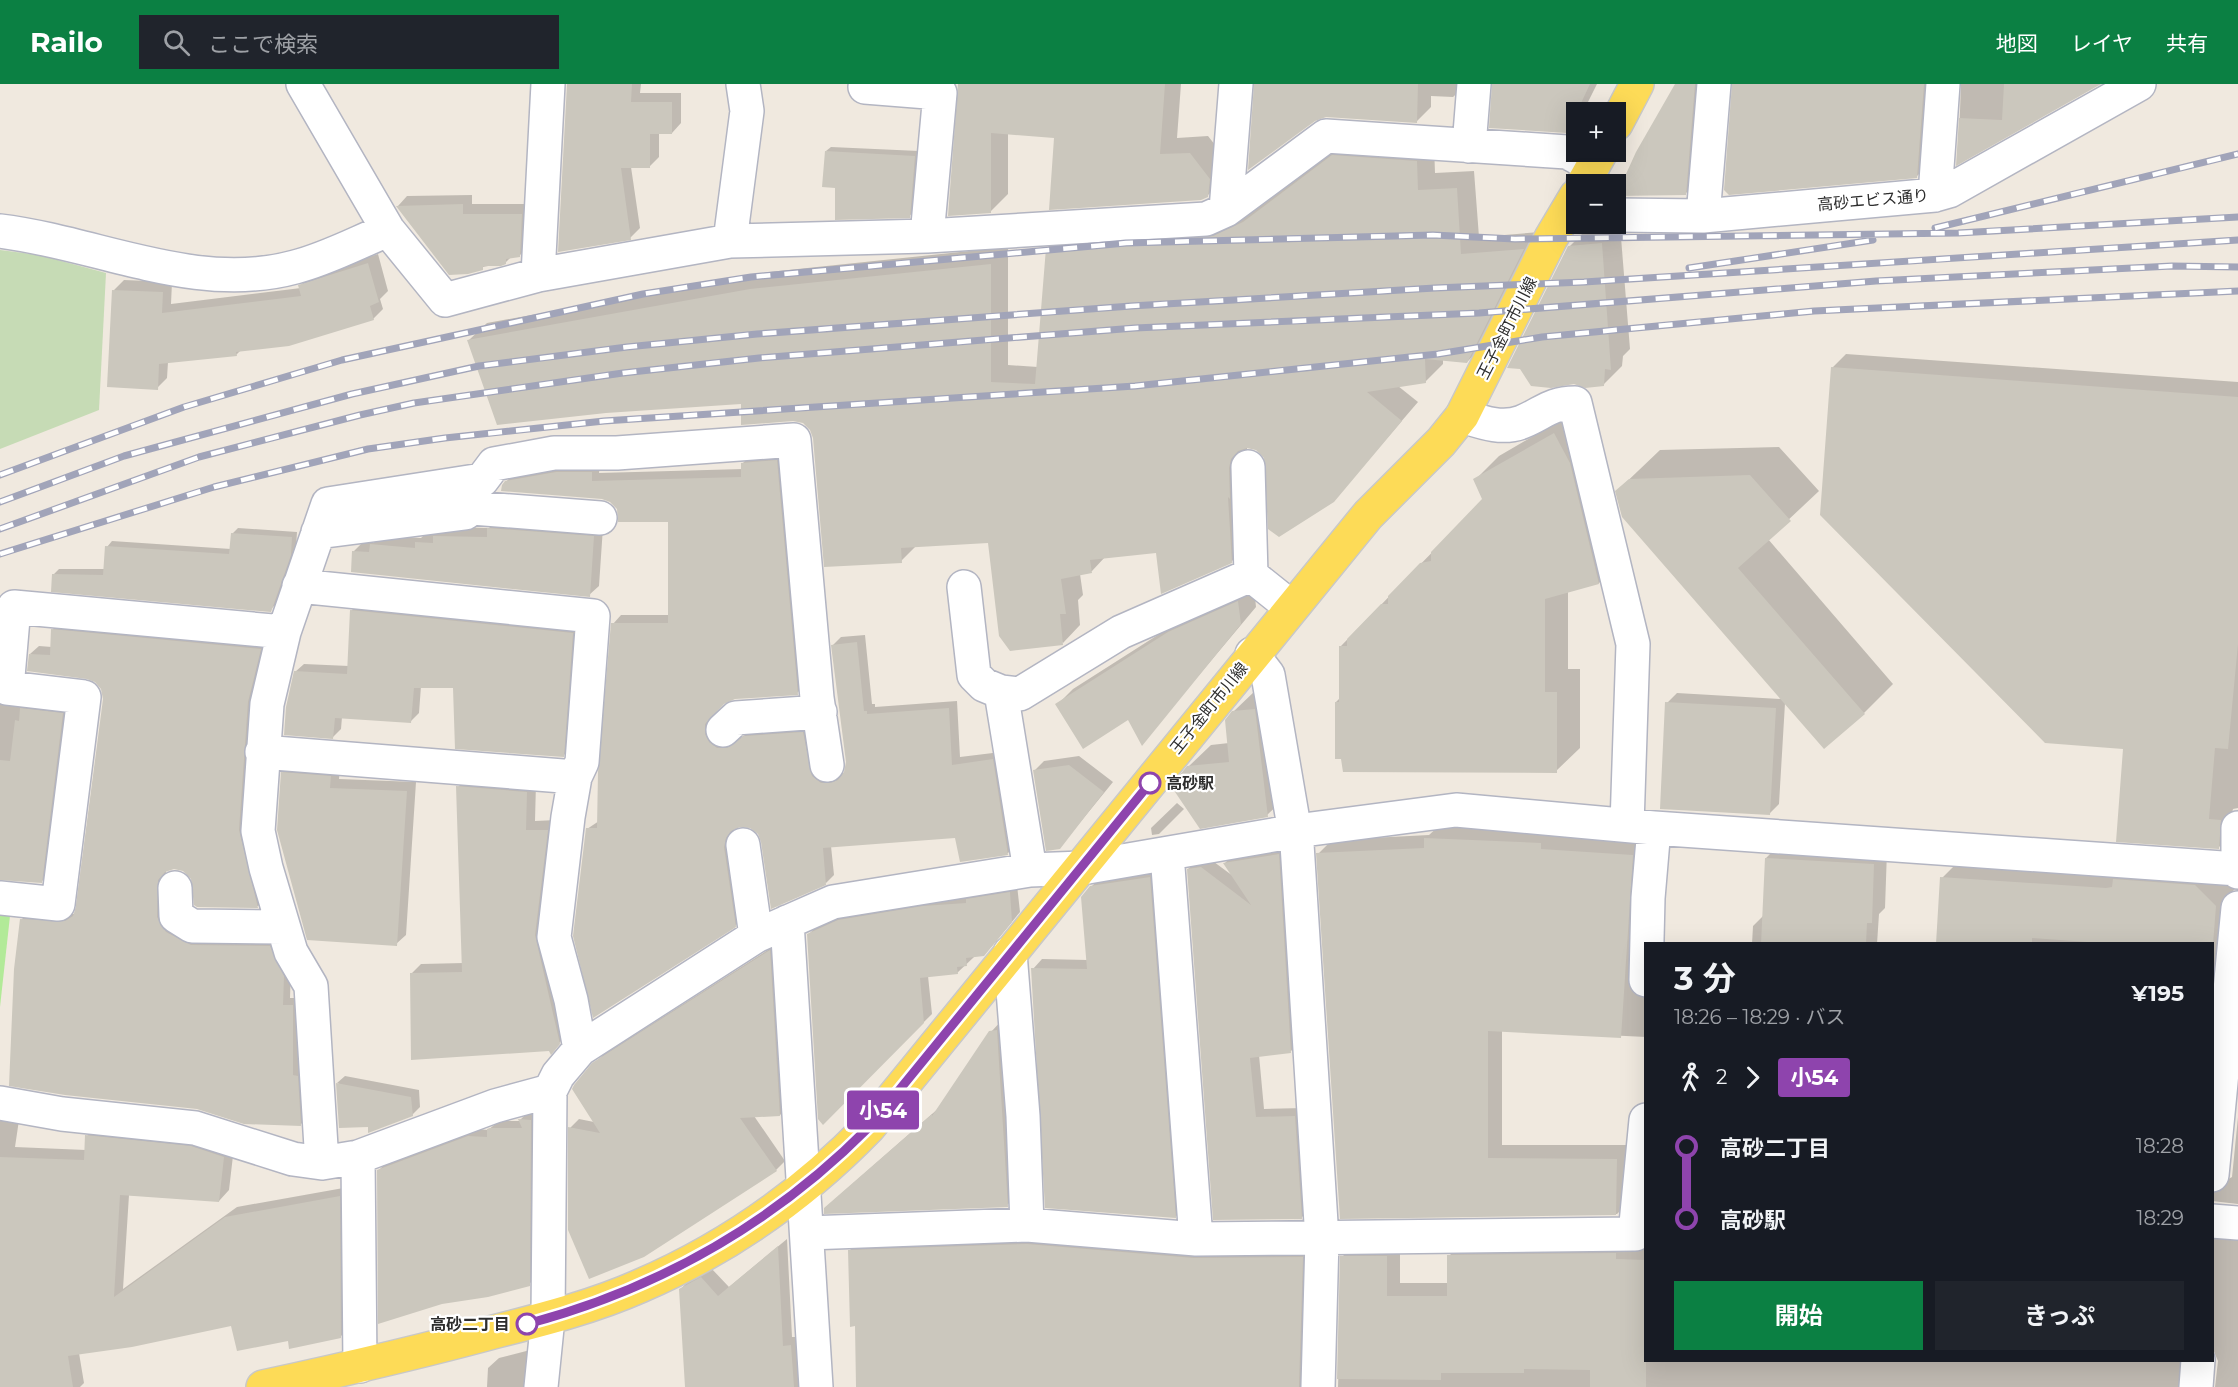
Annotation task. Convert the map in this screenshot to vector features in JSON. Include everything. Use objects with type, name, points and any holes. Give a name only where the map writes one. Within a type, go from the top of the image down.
[{"type":"main road","points":[[1626,105],[1637,84]]},
{"type":"main road","name":"王子金町市川線","points":[[263,1387],[360,1366],[548,1318],[639,1287],[695,1259],[760,1220],[804,1188],[869,1127],[1082,868],[1291,607],[1368,515],[1441,442],[1462,416],[1551,238],[1566,218]]},
{"type":"street","points":[[303,84],[386,226],[445,300],[538,275],[730,241],[927,236],[1206,219],[1226,210],[1326,136],[1567,152],[1592,167]]},
{"type":"street","points":[[538,275],[548,84]]},
{"type":"street","points":[[730,241],[747,111],[743,84]]},
{"type":"street","points":[[1226,210],[1236,84]]},
{"type":"street","points":[[1469,146],[1474,84]]},
{"type":"street","points":[[1703,216],[1714,84]]},
{"type":"street","points":[[1935,195],[1943,84]]},
{"type":"street","name":"高砂エビス通り","points":[[1626,215],[1703,216],[1935,195],[1949,191],[2139,84]]},
{"type":"street","points":[[865,87],[940,93],[927,236]]},
{"type":"street","points":[[0,231],[39,236],[201,274],[239,275],[295,267],[386,226]]},
{"type":"street","points":[[1462,416],[1494,425],[1521,423],[1557,403],[1575,403],[1633,644],[1640,826],[1648,898],[1647,942]]},
{"type":"street","points":[[322,1163],[311,986],[291,952],[258,831],[267,704],[284,632],[328,504],[482,480],[494,464],[554,453],[617,453],[794,440],[827,765]]},
{"type":"street","points":[[1248,467],[1251,575],[1291,607]]},
{"type":"street","points":[[321,523],[465,513],[472,508],[600,518]]},
{"type":"street","points":[[964,587],[974,675],[984,685],[1001,692],[1020,694],[1121,632],[1251,575]]},
{"type":"street","points":[[299,586],[593,616],[582,762],[575,777],[554,937],[571,1000],[580,1049]]},
{"type":"street","points":[[0,898],[58,904],[84,697],[7,688],[14,607],[284,632]]},
{"type":"street","points":[[1252,654],[1268,675],[1296,831],[1322,1239],[1318,1387]]},
{"type":"street","points":[[1001,692],[1030,870]]},
{"type":"street","points":[[723,730],[736,718],[820,712]]},
{"type":"street","points":[[262,752],[575,777]]},
{"type":"street","points":[[541,1387],[548,1318],[549,1091],[558,1075],[580,1049],[756,936],[833,902],[858,896],[1030,870],[1082,868],[1296,831],[1456,810],[1640,826],[2238,870],[2238,828]]},
{"type":"street","points":[[743,845],[756,936]]},
{"type":"street","points":[[1167,854],[1196,1239]]},
{"type":"street","points":[[175,888],[176,916],[192,926],[283,927]]},
{"type":"street","points":[[2214,1140],[2238,908]]},
{"type":"street","points":[[787,922],[799,1144],[808,1233],[816,1387]]},
{"type":"street","points":[[1010,953],[1023,1116],[1027,1225]]},
{"type":"street","points":[[0,1103],[62,1114],[195,1128],[293,1159],[322,1163],[358,1157],[495,1106],[549,1091]]},
{"type":"street","points":[[808,1233],[1027,1225],[1196,1239],[1635,1234],[1644,1141]]},
{"type":"street","points":[[358,1157],[360,1366]]},
{"type":"street","points":[[2214,1221],[2238,1223]]},
{"type":"street","points":[[2196,1387],[2199,1362]]},
{"type":"green space","points":[[0,250],[39,255],[106,273],[99,410],[0,449]]},
{"type":"green space","points":[[0,915],[10,916],[0,1007]]},
{"type":"building","points":[[567,84],[632,84],[631,102],[672,102],[672,134],[650,134],[650,168],[621,168],[631,240],[558,252]]},
{"type":"building","points":[[958,84],[1165,84],[1160,154],[1190,153],[1210,179],[1208,197],[1201,200],[1049,210],[1054,138],[991,133],[991,213],[948,216]]},
{"type":"building","points":[[1254,84],[1418,84],[1417,123],[1326,117],[1315,121],[1248,170]]},
{"type":"building","points":[[1492,84],[1590,84],[1582,102],[1566,102],[1566,133],[1489,128]]},
{"type":"building","points":[[1675,84],[1695,84],[1686,195],[1626,196],[1626,174]]},
{"type":"building","points":[[1732,84],[1924,84],[1917,178],[1729,195],[1724,190]]},
{"type":"building","points":[[2004,84],[2101,84],[1956,166],[1959,118],[2002,120]]},
{"type":"building","points":[[825,151],[915,156],[910,218],[835,220],[835,188],[822,187]]},
{"type":"building","points":[[1332,155],[1417,161],[1418,190],[1457,188],[1461,254],[1524,249],[1467,363],[1425,359],[1426,383],[1367,392],[1402,421],[1334,502],[1279,537],[1268,529],[1264,458],[1256,450],[1247,448],[1238,451],[1231,459],[1229,468],[1230,499],[1228,497],[1232,563],[1161,594],[1156,553],[1090,560],[1092,573],[1061,579],[1066,614],[1060,614],[1063,645],[1010,651],[999,636],[988,543],[901,548],[902,563],[824,567],[813,438],[810,430],[803,423],[793,421],[741,425],[741,404],[606,413],[497,425],[467,340],[750,289],[991,264],[991,382],[1035,384],[1046,248],[1213,236],[1243,222]]},
{"type":"building","points":[[463,204],[463,214],[522,214],[520,257],[506,259],[506,264],[501,266],[483,266],[483,270],[468,274],[449,275],[396,206]]},
{"type":"building","points":[[1602,243],[1611,370],[1605,369],[1604,386],[1585,388],[1574,384],[1551,388],[1531,386],[1520,369],[1507,368],[1568,246]]},
{"type":"building","points":[[368,263],[379,302],[370,306],[374,320],[289,346],[236,352],[237,356],[159,364],[158,390],[107,387],[112,290],[163,292],[162,313],[301,296],[298,285]]},
{"type":"building","points":[[1831,367],[2238,397],[2238,644],[2228,749],[2215,748],[2209,819],[2221,820],[2219,849],[2116,842],[2123,749],[2045,743],[1820,515]]},
{"type":"building","points":[[1554,433],[1570,463],[1599,584],[1545,599],[1545,692],[1557,692],[1557,773],[1343,772],[1341,759],[1335,759],[1335,702],[1339,702],[1339,646],[1347,646],[1347,639],[1381,604],[1388,604],[1388,596],[1420,563],[1431,561],[1431,552],[1482,499],[1473,479]]},
{"type":"building","points":[[777,460],[798,695],[735,699],[724,704],[705,724],[705,734],[709,742],[717,748],[727,748],[744,736],[803,732],[812,776],[821,783],[838,780],[844,772],[846,762],[831,645],[857,642],[864,711],[867,711],[867,714],[949,708],[952,765],[993,759],[1008,855],[960,862],[955,838],[823,848],[826,885],[771,909],[758,834],[750,828],[740,827],[731,831],[724,847],[736,927],[593,1018],[573,936],[586,828],[597,828],[598,772],[611,623],[668,623],[668,522],[618,522],[617,509],[610,502],[602,499],[501,491],[502,485],[505,481],[556,472],[592,472],[592,481],[741,477],[741,463]]},
{"type":"building","points":[[1750,475],[1791,521],[1738,568],[1865,714],[1824,749],[1622,517],[1615,491],[1629,479]]},
{"type":"building","points":[[487,528],[594,536],[590,597],[351,572],[352,551],[369,552],[370,544],[415,548],[415,542],[433,543],[433,536],[487,537]]},
{"type":"building","points":[[231,533],[292,537],[291,555],[271,612],[51,592],[52,574],[103,575],[105,546],[229,554]]},
{"type":"building","points":[[1238,601],[1241,624],[1142,746],[1128,720],[1083,749],[1055,704],[1168,632]]},
{"type":"building","points":[[350,610],[573,633],[564,757],[455,749],[453,688],[414,688],[411,723],[335,718],[333,739],[284,735],[286,707],[294,671],[347,674]]},
{"type":"building","points":[[51,629],[261,649],[248,702],[239,830],[258,908],[197,907],[194,905],[191,879],[183,871],[174,869],[165,872],[158,880],[157,917],[166,932],[191,945],[270,946],[284,976],[283,1005],[293,1005],[293,1075],[298,1076],[301,1126],[244,1124],[197,1109],[65,1095],[9,1086],[14,969],[20,919],[65,921],[73,916],[103,699],[101,689],[95,682],[87,679],[27,671],[29,654],[50,655]]},
{"type":"building","points":[[1665,702],[1776,708],[1770,815],[1660,809]]},
{"type":"building","points":[[20,708],[63,713],[42,883],[0,880],[0,760],[10,761],[15,720],[19,721]]},
{"type":"building","points":[[1255,709],[1268,817],[1200,829],[1171,786],[1187,766],[1229,762],[1225,720],[1232,711]]},
{"type":"building","points":[[1069,765],[1104,792],[1060,849],[1046,851],[1033,770]]},
{"type":"building","points":[[281,772],[331,776],[330,788],[407,791],[397,946],[307,940],[277,830]]},
{"type":"building","points":[[456,786],[527,792],[526,830],[548,830],[535,935],[560,1044],[551,1055],[549,1051],[411,1060],[410,973],[462,972]]},
{"type":"building","points":[[1424,838],[1541,843],[1541,849],[1633,855],[1621,1038],[1488,1031],[1488,1158],[1617,1159],[1616,1215],[1340,1219],[1316,853],[1424,848]]},
{"type":"building","points":[[1279,854],[1291,1053],[1250,1058],[1256,1117],[1295,1116],[1302,1219],[1213,1220],[1187,869],[1201,867],[1251,905],[1223,863]]},
{"type":"building","points":[[1765,858],[1874,864],[1872,923],[1867,923],[1866,942],[1761,942]]},
{"type":"building","points":[[1150,877],[1176,1218],[1045,1208],[1031,968],[1087,969],[1081,897],[1090,886]]},
{"type":"building","points":[[1940,877],[2106,888],[2112,887],[2113,879],[2195,885],[2216,906],[2213,942],[2088,942],[2032,938],[2032,942],[1936,942]]},
{"type":"building","points":[[1010,892],[1012,922],[984,956],[966,958],[967,966],[957,967],[958,974],[920,978],[924,1023],[823,1125],[818,1119],[807,934],[838,920],[923,906],[966,903],[966,899]]},
{"type":"building","points":[[770,950],[780,1116],[740,1118],[777,1171],[644,1257],[589,1279],[568,1230],[568,1127],[600,1133],[572,1089],[574,1085],[592,1063]]},
{"type":"building","points":[[997,1030],[1008,1207],[824,1214],[824,1208],[932,1114],[932,1116],[989,1031]]},
{"type":"building","points":[[336,1083],[411,1097],[413,1116],[368,1133],[368,1127],[339,1128]]},
{"type":"building","points":[[518,1119],[531,1120],[530,1286],[488,1297],[442,1304],[378,1324],[377,1170],[468,1136],[487,1137],[487,1129],[490,1128],[522,1128]]},
{"type":"building","points":[[85,1135],[191,1146],[224,1157],[219,1202],[120,1195],[114,1297],[225,1217],[340,1196],[341,1338],[289,1349],[288,1341],[237,1351],[231,1326],[132,1347],[68,1356],[73,1387],[0,1387],[0,1157],[84,1160]]},
{"type":"building","points":[[1027,1244],[1194,1258],[1303,1257],[1299,1387],[856,1387],[855,1326],[850,1327],[848,1250]]},
{"type":"building","points":[[778,1246],[783,1346],[791,1345],[794,1387],[685,1387],[679,1289],[701,1277],[718,1296]]},
{"type":"building","points":[[1616,1253],[1616,1259],[1644,1260],[1646,1387],[1590,1387],[1590,1370],[1524,1369],[1524,1373],[1441,1373],[1441,1380],[1337,1379],[1340,1256],[1387,1256],[1387,1296],[1447,1296],[1447,1255]]},
{"type":"railway","points":[[1935,228],[2238,154]]},
{"type":"railway","points":[[0,475],[184,407],[342,360],[643,294],[751,277],[1126,243],[1433,235],[1515,239],[1958,233],[2238,217]]},
{"type":"railway","points":[[1689,268],[1873,240]]},
{"type":"railway","points":[[0,502],[124,456],[352,394],[479,366],[627,347],[757,334],[1131,306],[1435,288],[1584,282],[2238,240]]},
{"type":"railway","points":[[0,529],[199,457],[360,415],[414,403],[623,373],[759,358],[1135,328],[1479,313],[1876,281],[2172,266],[2238,267]]},
{"type":"railway","points":[[0,554],[214,487],[368,449],[445,438],[604,421],[1135,386],[1438,354],[1542,337],[1814,311],[2238,291]]},
{"type":"bus line","name":"小54","points":[[527,1324],[639,1287],[695,1259],[760,1220],[804,1188],[838,1159],[869,1127],[1150,783]]},
{"type":"place","name":"高砂駅","points":[[1150,783]]},
{"type":"place","name":"高砂二丁目","points":[[527,1324]]}]
